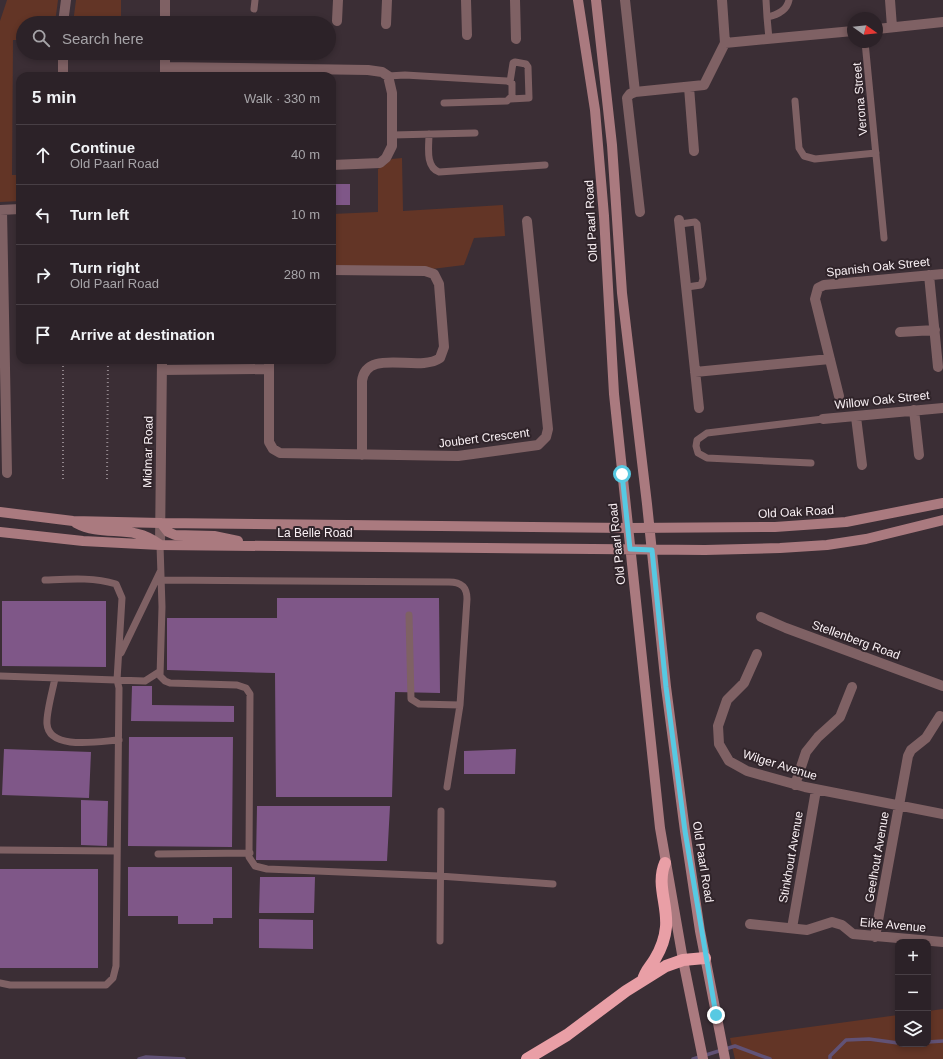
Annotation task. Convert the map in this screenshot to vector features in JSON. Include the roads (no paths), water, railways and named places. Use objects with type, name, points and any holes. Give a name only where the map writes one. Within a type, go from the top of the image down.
[{"type":"highway","points":[[643,980],[646,972],[660,950],[665,935],[666,919],[661,882],[665,863]]},
{"type":"highway","points":[[527,1059],[567,1035],[643,980],[666,966],[682,960],[705,958]]},
{"type":"main road","name":"Old Paarl Road","points":[[578,0],[596,117],[604,209],[614,394],[659,820],[682,960],[703,1059]]},
{"type":"main road","name":"Old Paarl Road","points":[[596,0],[612,145],[622,293],[652,550],[667,695],[685,831],[705,958],[725,1059]]},
{"type":"main road","name":"Old Oak Road","points":[[628,528],[775,527],[811,525],[865,519],[943,503]]},
{"type":"main road","name":"La Belle Road","points":[[0,512],[73,521],[628,528]]},
{"type":"main road","points":[[652,550],[780,548],[827,545],[866,539],[943,520]]},
{"type":"main road","points":[[73,521],[83,527],[143,534],[160,545]]},
{"type":"main road","points":[[161,523],[168,532],[175,535],[214,536],[253,545]]},
{"type":"main road","name":"La Belle Road","points":[[0,532],[82,541],[160,545],[652,550]]},
{"type":"street","points":[[64,16],[66,0]]},
{"type":"street","points":[[165,0],[165,16]]},
{"type":"street","points":[[337,20],[338,0]]},
{"type":"street","points":[[386,24],[387,0]]},
{"type":"street","points":[[466,0],[467,35]]},
{"type":"street","points":[[516,0],[516,40]]},
{"type":"street","points":[[625,0],[635,92]]},
{"type":"street","points":[[640,212],[627,98],[630,94],[635,92],[701,86],[705,83],[725,43],[722,0]]},
{"type":"street","points":[[890,0],[892,27]]},
{"type":"street","points":[[883,28],[943,22]]},
{"type":"street","points":[[725,43],[847,32]]},
{"type":"street","points":[[62,72],[63,60]]},
{"type":"street","points":[[165,60],[165,72],[368,70],[385,74],[392,93],[392,146],[386,158],[380,163],[373,164],[336,165]]},
{"type":"street","points":[[689,87],[694,151]]},
{"type":"street","points":[[7,473],[1,210],[16,210]]},
{"type":"street","name":"Joubert Crescent","points":[[269,365],[268,438],[273,449],[280,453],[444,457],[472,455],[535,446],[546,437],[548,430],[527,221]]},
{"type":"street","points":[[680,222],[699,408]]},
{"type":"street","points":[[336,270],[430,272],[438,278],[439,284],[444,347],[440,358],[430,363],[375,363],[367,368],[364,373],[362,381],[362,455]]},
{"type":"street","name":"Spanish Oak Street","points":[[839,396],[815,299],[818,288],[824,285],[943,274]]},
{"type":"street","points":[[929,275],[938,367]]},
{"type":"street","points":[[900,332],[935,330]]},
{"type":"street","points":[[695,372],[830,359]]},
{"type":"street","points":[[162,365],[269,365]]},
{"type":"street","name":"Midmar Road","points":[[160,545],[162,365]]},
{"type":"street","name":"Willow Oak Street","points":[[823,419],[943,408]]},
{"type":"street","points":[[914,410],[919,455]]},
{"type":"street","points":[[856,417],[862,465]]},
{"type":"street","name":"Stellenberg Road","points":[[761,617],[786,628],[943,686]]},
{"type":"street","name":"Wilger Avenue","points":[[757,654],[744,683],[730,696],[724,707],[718,726],[719,744],[726,758],[740,768],[795,785],[943,814]]},
{"type":"street","points":[[795,785],[806,752],[818,737],[840,717],[852,687]]},
{"type":"street","name":"Geelhout Avenue","points":[[876,937],[909,752],[924,740],[940,716]]},
{"type":"street","name":"Stinkhout Avenue","points":[[792,928],[816,790]]},
{"type":"street","name":"Eike Avenue","points":[[750,924],[807,930],[832,922],[842,925],[853,934],[943,942]]},
{"type":"lane","points":[[254,9],[255,0]]},
{"type":"lane","points":[[766,0],[769,39]]},
{"type":"lane","points":[[768,17],[783,10],[789,0]]},
{"type":"lane","name":"Verona Street","points":[[866,48],[884,238]]},
{"type":"lane","points":[[444,103],[487,102],[529,98],[528,67],[526,64],[513,63],[510,82],[512,84],[510,99]]},
{"type":"lane","points":[[385,74],[510,82]]},
{"type":"lane","points":[[795,101],[799,148],[808,158],[815,159],[876,153]]},
{"type":"lane","points":[[392,135],[475,133]]},
{"type":"lane","points":[[429,134],[430,164],[434,170],[439,172],[545,165]]},
{"type":"lane","points":[[680,222],[695,222],[697,224],[703,279],[701,285],[686,287]]},
{"type":"lane","points":[[811,463],[707,458],[698,453],[696,446],[697,440],[707,433],[823,419]]},
{"type":"lane","points":[[160,545],[162,607],[159,672],[162,679],[170,683],[237,685],[249,690],[251,702],[250,853],[252,862],[262,869],[439,876],[553,884]]},
{"type":"lane","points":[[120,655],[160,570]]},
{"type":"lane","points":[[0,983],[10,985],[106,985],[114,978],[116,966],[119,740],[119,688],[117,680],[120,655],[122,598],[116,584],[87,578],[45,580]]},
{"type":"lane","points":[[161,580],[458,582],[466,589],[467,599],[460,705],[447,787]]},
{"type":"lane","points":[[410,615],[411,699],[419,704],[460,705]]},
{"type":"lane","points":[[0,676],[145,681],[159,672]]},
{"type":"lane","points":[[55,678],[47,724],[52,734],[58,739],[69,742],[119,740]]},
{"type":"lane","points":[[440,941],[439,876],[441,811]]},
{"type":"lane","points":[[0,850],[117,851]]},
{"type":"lane","points":[[158,854],[250,853]]},
{"type":"waterway","points":[[830,1059],[830,1056],[846,1040],[869,1039],[895,1043]]},
{"type":"waterway","points":[[931,1042],[943,1041]]},
{"type":"waterway","points":[[693,1059],[735,1046],[770,1059]]},
{"type":"waterway","points":[[139,1059],[146,1057],[184,1059]]}]
